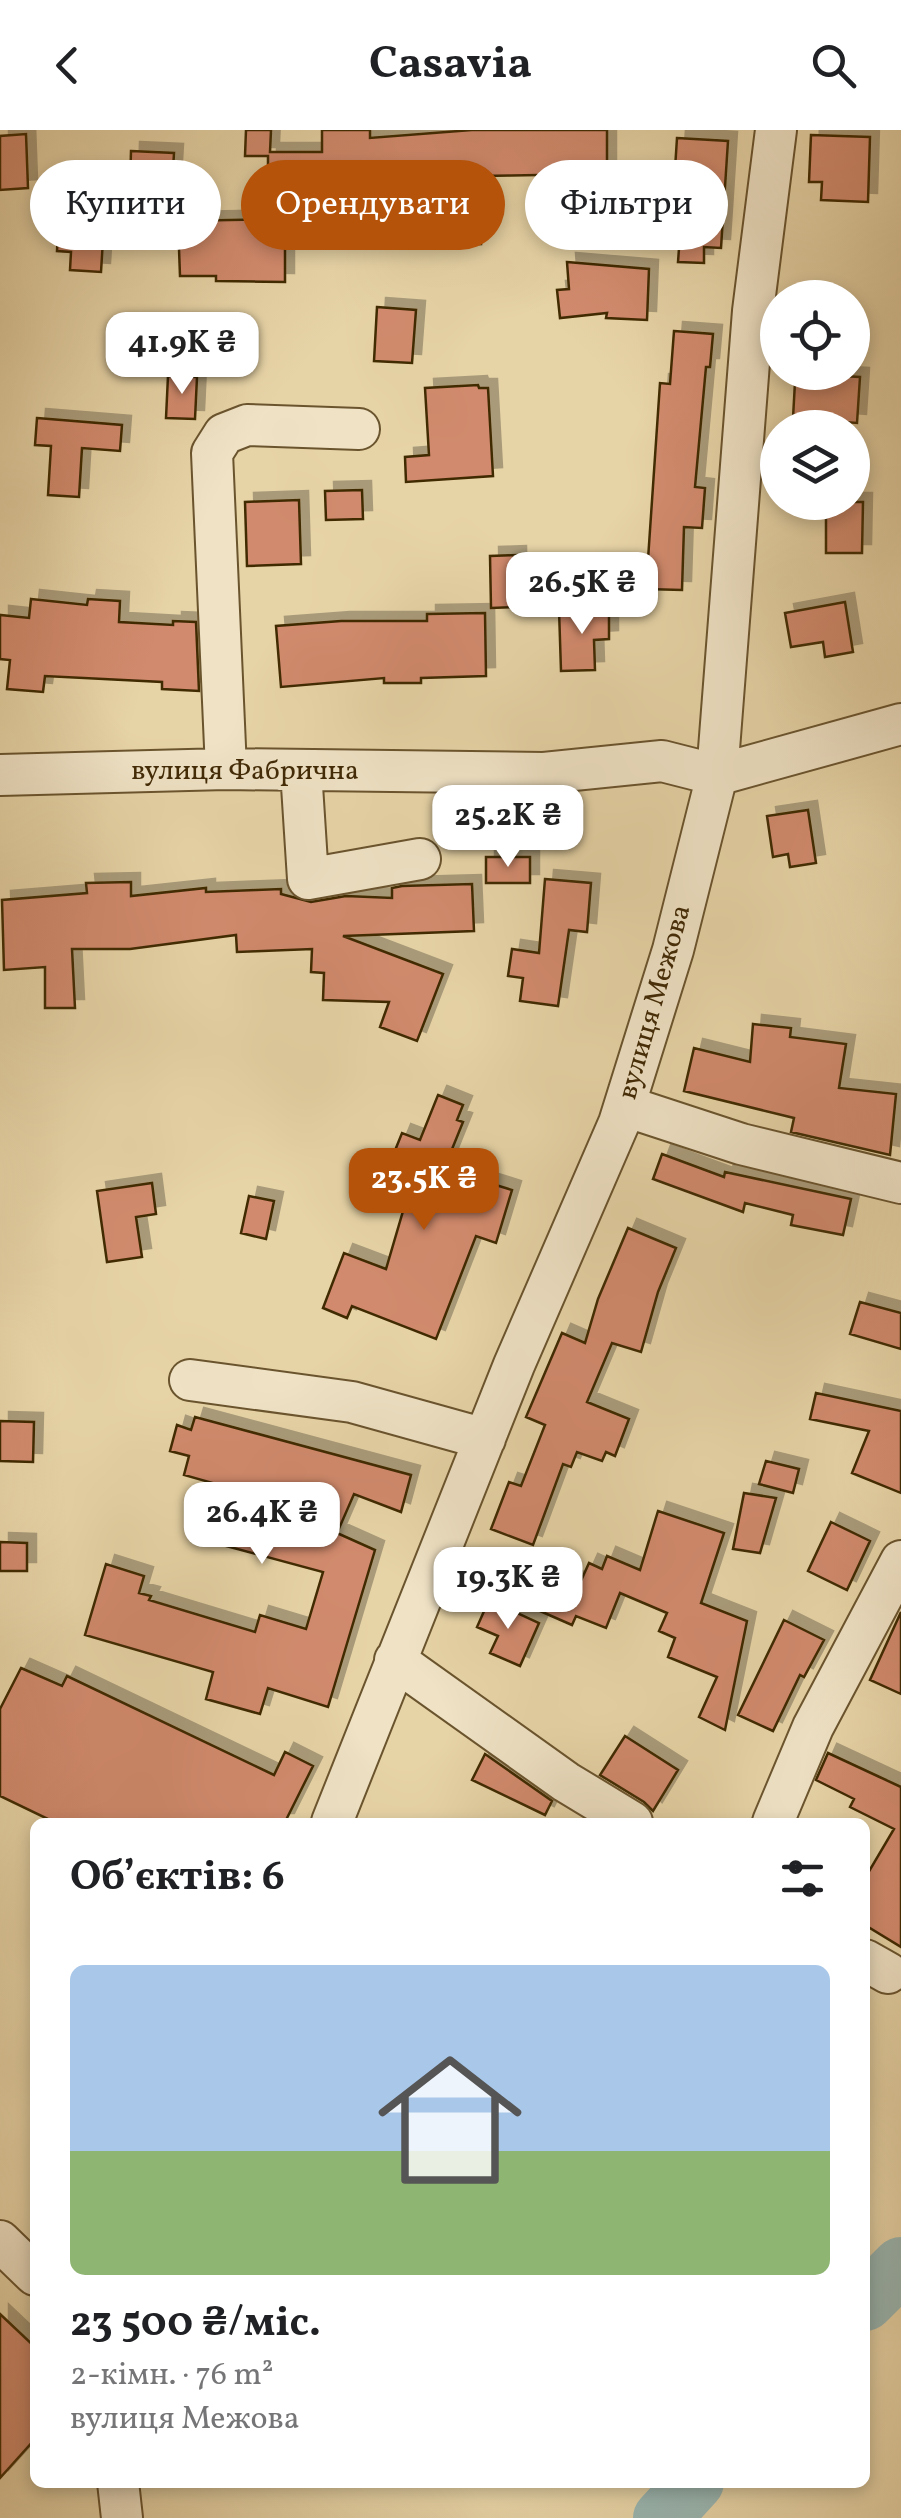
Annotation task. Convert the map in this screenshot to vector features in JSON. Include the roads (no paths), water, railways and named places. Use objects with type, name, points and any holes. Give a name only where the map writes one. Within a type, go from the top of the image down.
[{"type":"street","name":"вулиця Межова","points":[[334,1818],[484,1439],[625,1106],[673,950],[716,776],[753,311],[776,130]]},
{"type":"street","points":[[226,769],[212,453],[224,434],[247,426],[359,429]]},
{"type":"street","points":[[716,776],[901,724]]},
{"type":"street","name":"вулиця Фабрична","points":[[0,775],[226,769],[544,773],[662,762],[716,776]]},
{"type":"street","points":[[301,770],[308,879],[420,859]]},
{"type":"street","points":[[625,1106],[741,1144],[901,1183]]},
{"type":"street","points":[[190,1380],[352,1402],[484,1439]]},
{"type":"street","points":[[775,1818],[813,1727],[892,1602],[901,1561]]},
{"type":"street","points":[[396,1660],[566,1782],[625,1818]]},
{"type":"street","points":[[0,2240],[30,2270]]},
{"type":"street","points":[[119,2488],[122,2518]]},
{"type":"waterway","points":[[870,2297],[901,2266]]},
{"type":"waterway","points":[[662,2518],[690,2488]]}]
